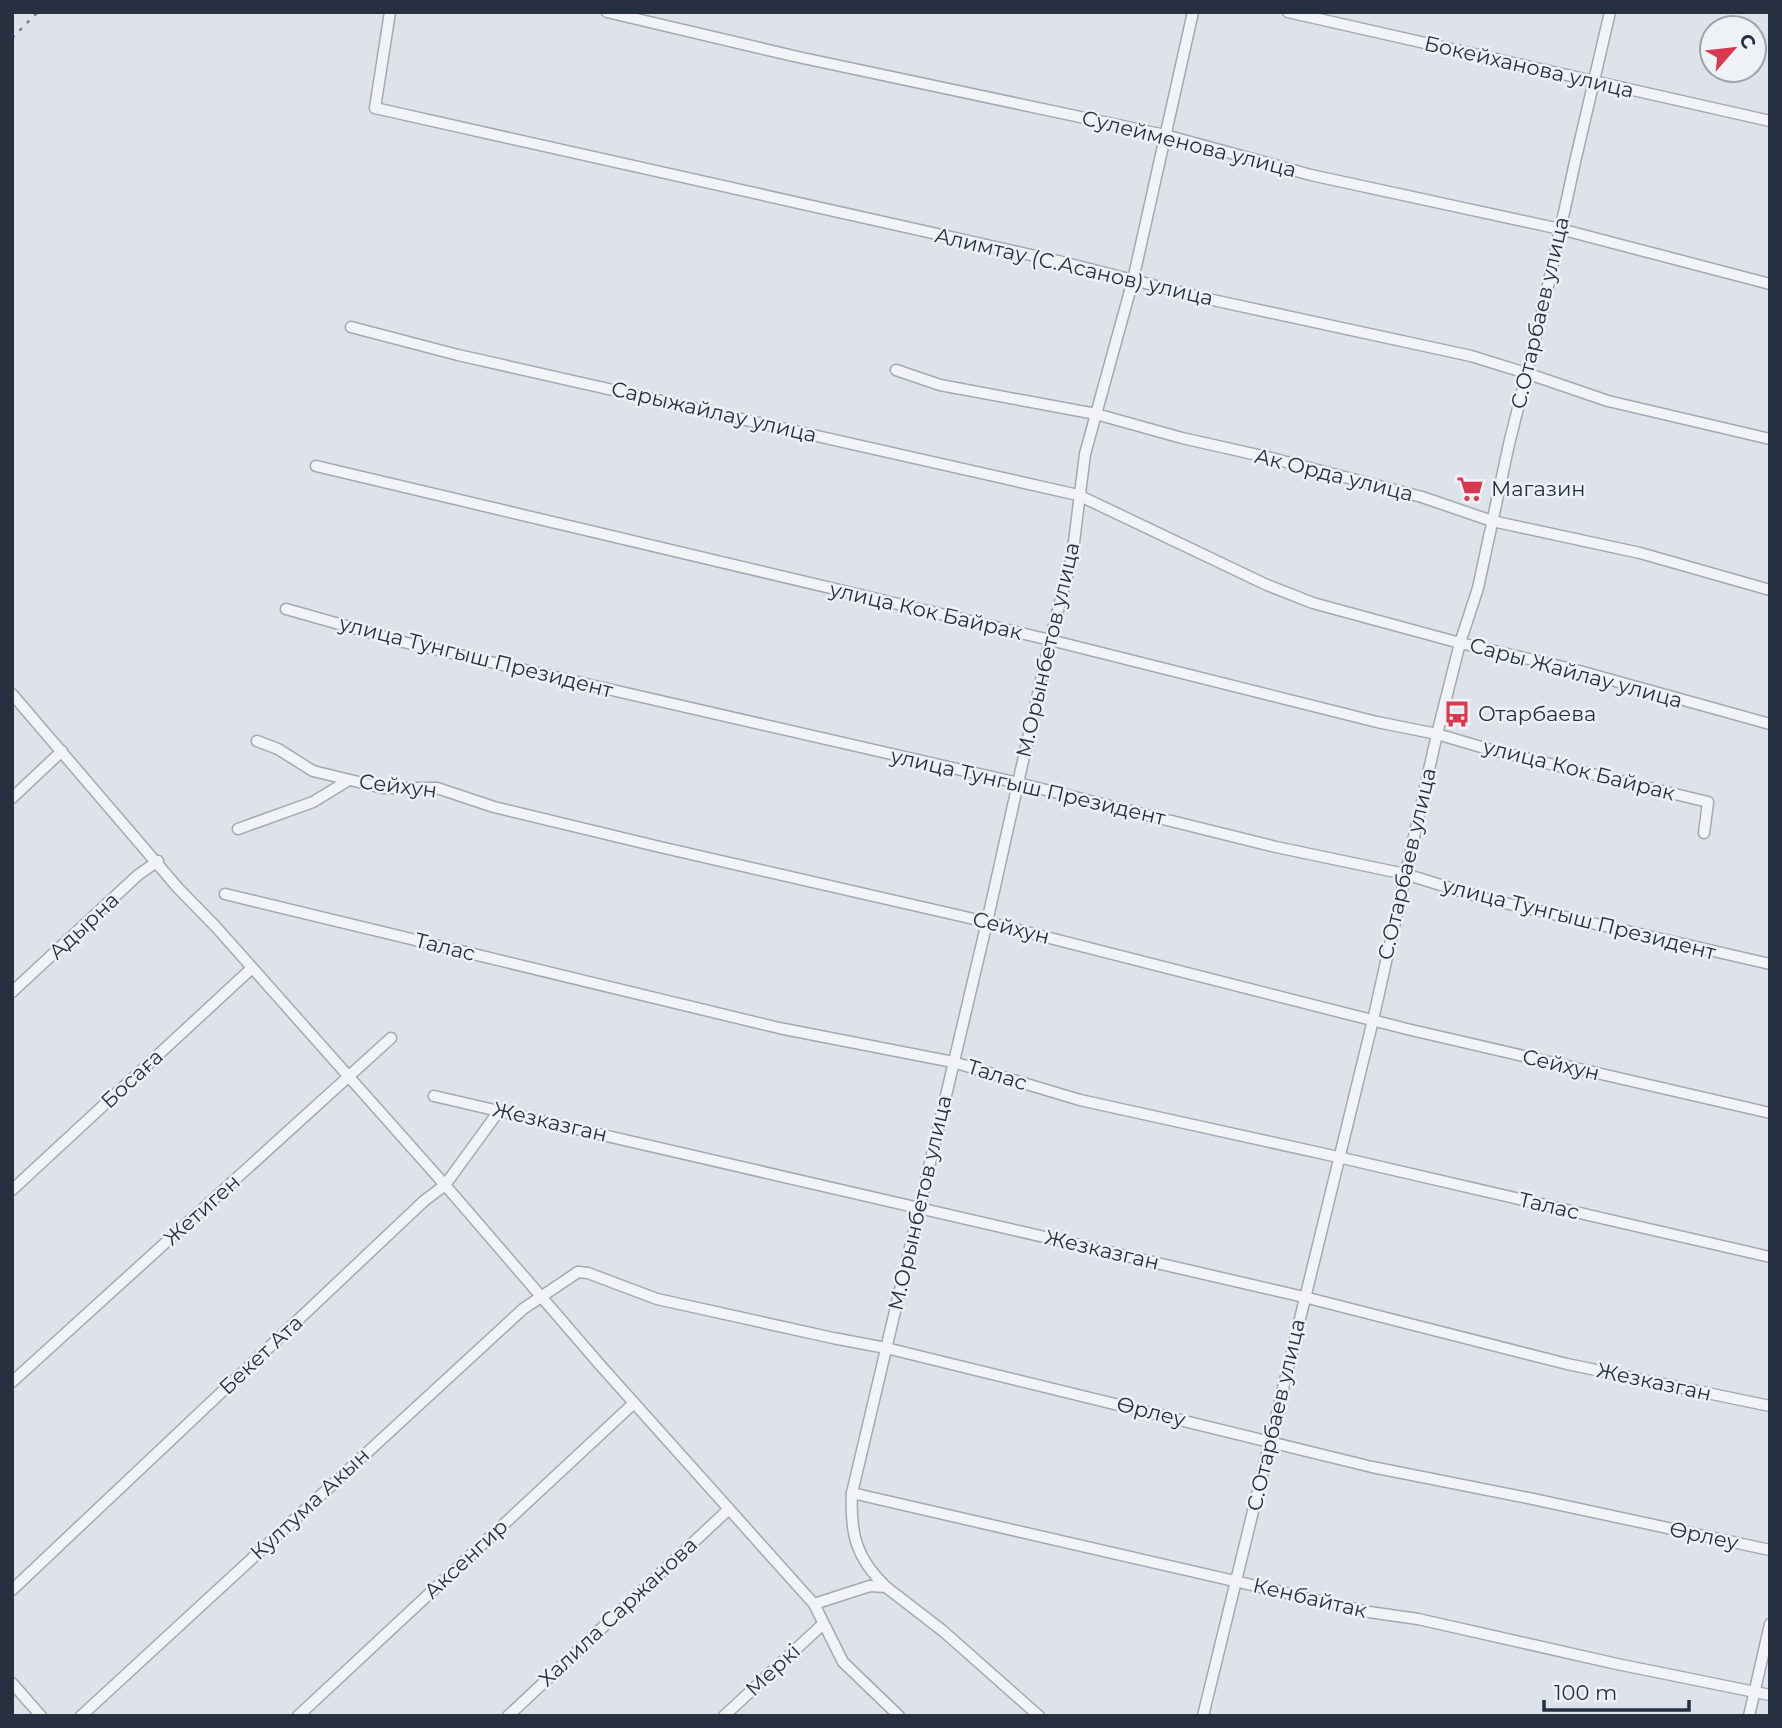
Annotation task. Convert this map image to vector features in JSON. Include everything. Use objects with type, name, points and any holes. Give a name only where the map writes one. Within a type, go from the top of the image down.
[{"type":"street","name":"Алимтау (С.Асанов) улица","points":[[390,12],[375,108],[1471,356],[1608,401],[1770,439]]},
{"type":"street","name":"Сулейменова улица","points":[[607,12],[798,57],[1165,135],[1311,175],[1560,229],[1770,284]]},
{"type":"street","name":"М.Орынбетов улица","points":[[1039,1716],[871,1572],[854,1539],[850,1518],[852,1493],[987,922],[1050,640],[1072,558],[1085,454],[1133,280],[1193,12]]},
{"type":"street","name":"Бокейханова улица","points":[[1287,12],[1770,121]]},
{"type":"street","name":"С.Отарбаев улица","points":[[1203,1716],[1373,1020],[1437,734],[1460,643],[1478,588],[1611,12]]},
{"type":"street","name":"Сарыжайлау улица","points":[[351,327],[458,355],[1078,495],[1267,585],[1313,603],[1382,622]]},
{"type":"street","name":"Ак Орда улица","points":[[896,370],[940,385],[1096,414],[1182,438],[1271,458],[1422,497],[1493,521],[1640,553],[1770,590]]},
{"type":"street","name":"улица Кок Байрак","points":[[316,466],[1050,640],[1708,802],[1704,833]]},
{"type":"street","name":"улица Тунгыш Президент","points":[[286,609],[403,642],[1018,783],[1276,847],[1405,874],[1483,898],[1770,964]]},
{"type":"street","name":"Сары Жайлау улица","points":[[1382,622],[1572,669],[1770,724]]},
{"type":"street","points":[[12,694],[158,861],[178,888],[445,1185],[634,1403],[814,1604],[843,1662],[899,1716]]},
{"type":"street","name":"Сейхун","points":[[257,741],[278,749],[313,771],[349,780],[383,788],[437,788],[495,807],[987,922],[1373,1020],[1770,1113]]},
{"type":"street","points":[[12,798],[62,751]]},
{"type":"street","points":[[238,829],[313,802],[349,780]]},
{"type":"street","name":"Адырна","points":[[12,992],[138,875],[158,861]]},
{"type":"street","name":"Талас","points":[[225,894],[779,1028],[953,1062],[1080,1100],[1770,1257]]},
{"type":"street","name":"Босаға","points":[[12,1190],[252,968]]},
{"type":"street","name":"Жетиген","points":[[12,1382],[391,1038]]},
{"type":"street","name":"Жезказган","points":[[434,1096],[1304,1297],[1567,1364],[1770,1406]]},
{"type":"street","name":"Бекет Ата","points":[[12,1590],[424,1201],[445,1185],[499,1111]]},
{"type":"street","name":"Өрлеу","points":[[542,1297],[578,1272],[588,1273],[657,1299],[886,1348],[1372,1466],[1770,1550]]},
{"type":"street","name":"Култума Акын","points":[[81,1716],[523,1309],[542,1297]]},
{"type":"street","name":"Аксенгир","points":[[298,1716],[634,1403]]},
{"type":"street","name":"Кенбайтак","points":[[852,1493],[1369,1612],[1418,1619],[1770,1695]]},
{"type":"street","name":"Халила Саржанова","points":[[508,1716],[729,1509]]},
{"type":"street","points":[[814,1604],[870,1586],[886,1587]]},
{"type":"street","points":[[1749,1716],[1770,1623]]},
{"type":"street","name":"Меркі","points":[[724,1716],[823,1624]]},
{"type":"street","points":[[12,1683],[40,1716]]},
{"type":"railway","points":[[12,38],[38,12]]},
{"type":"place","name":"Магазин","points":[[1470,489]]},
{"type":"place","name":"Отарбаева","points":[[1457,714]]}]
